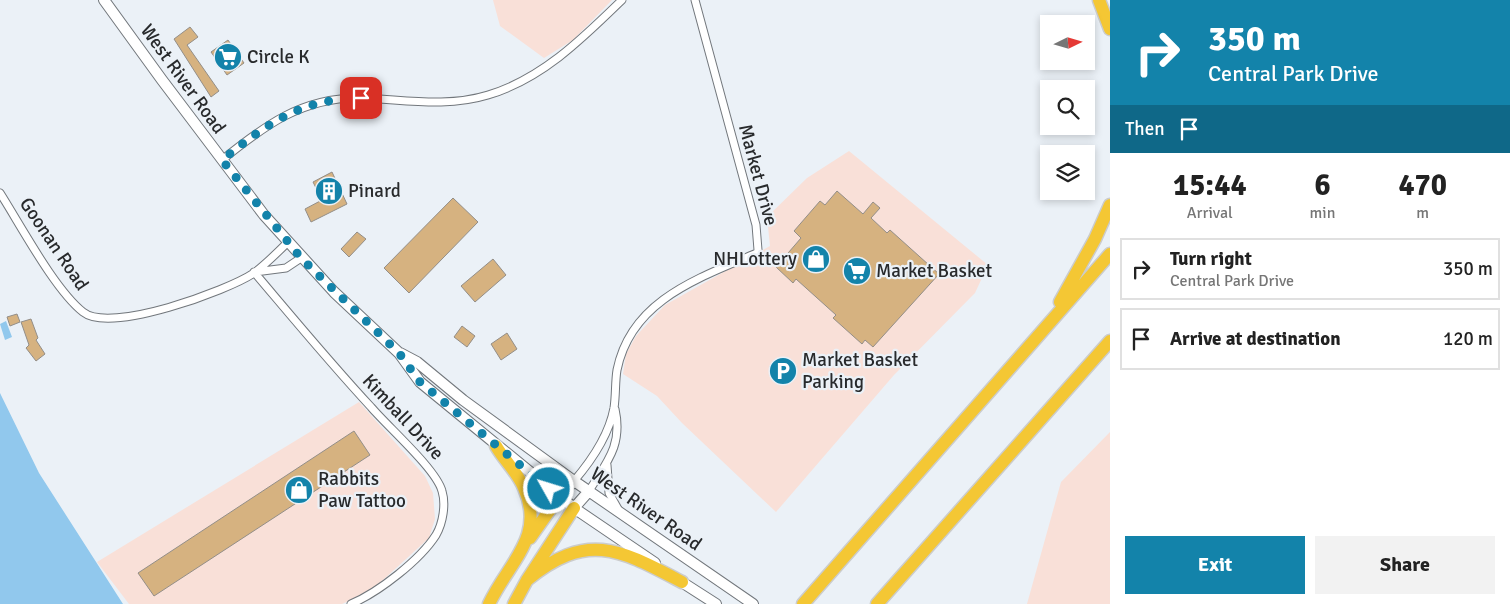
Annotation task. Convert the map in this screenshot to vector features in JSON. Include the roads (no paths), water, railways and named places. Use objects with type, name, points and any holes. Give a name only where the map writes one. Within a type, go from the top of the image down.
[{"type":"highway","points":[[1099,0],[1110,29]]},
{"type":"highway","points":[[1031,345],[1070,286],[1108,215],[1110,205]]},
{"type":"highway","points":[[804,604],[1110,254]]},
{"type":"highway","points":[[877,604],[1110,341]]},
{"type":"highway","points":[[496,446],[507,465],[521,482],[528,498],[531,524],[528,541]]},
{"type":"highway","points":[[489,604],[528,541],[559,497]]},
{"type":"highway","points":[[514,604],[527,580],[574,508]]},
{"type":"highway","points":[[527,580],[541,569],[562,557],[598,550],[627,554],[682,582]]},
{"type":"main road","name":"West River Road","points":[[104,0],[222,160],[301,258],[399,353],[420,382],[559,497],[716,604]]},
{"type":"main road","name":"West River Road","points":[[399,353],[417,362],[463,400],[574,481],[753,604]]},
{"type":"main road","points":[[559,497],[574,481]]},
{"type":"main road","points":[[574,508],[589,491]]},
{"type":"street","points":[[222,160],[275,119],[318,104],[348,98],[458,101],[488,95],[501,90],[561,57],[586,36],[622,0]]},
{"type":"street","name":"Market Drive","points":[[574,481],[603,438],[614,406],[619,360],[633,328],[655,305],[677,290],[757,254],[759,245],[756,225],[695,0]]},
{"type":"street","name":"Goonan Road","points":[[0,194],[68,296],[84,314],[93,316],[122,316],[176,306],[219,291],[254,272],[288,242]]},
{"type":"street","name":"Goonan Road","points":[[254,272],[286,268],[301,258]]},
{"type":"street","name":"Kimball Drive","points":[[254,272],[370,406],[432,471],[442,492],[442,518],[436,535],[428,545],[384,585],[352,604]]},
{"type":"street","name":"Market Drive","points":[[589,491],[608,460],[618,435],[614,406]]},
{"type":"street","name":"Market Drive","points":[[608,460],[606,474],[608,493],[623,514]]},
{"type":"water","points":[[6,321],[12,337],[5,340],[0,324]]},
{"type":"water","points":[[0,393],[39,473],[123,604],[0,604]]},
{"type":"place","name":"Circle K","points":[[228,57]]},
{"type":"place","name":"Pinard","points":[[329,191]]},
{"type":"place","name":"NHLottery","points":[[816,259]]},
{"type":"place","name":"Market Basket","points":[[857,271]]},
{"type":"place","name":"Market Basket Parking","points":[[783,371]]},
{"type":"place","name":"Rabbits Paw Tattoo","points":[[299,490]]}]
